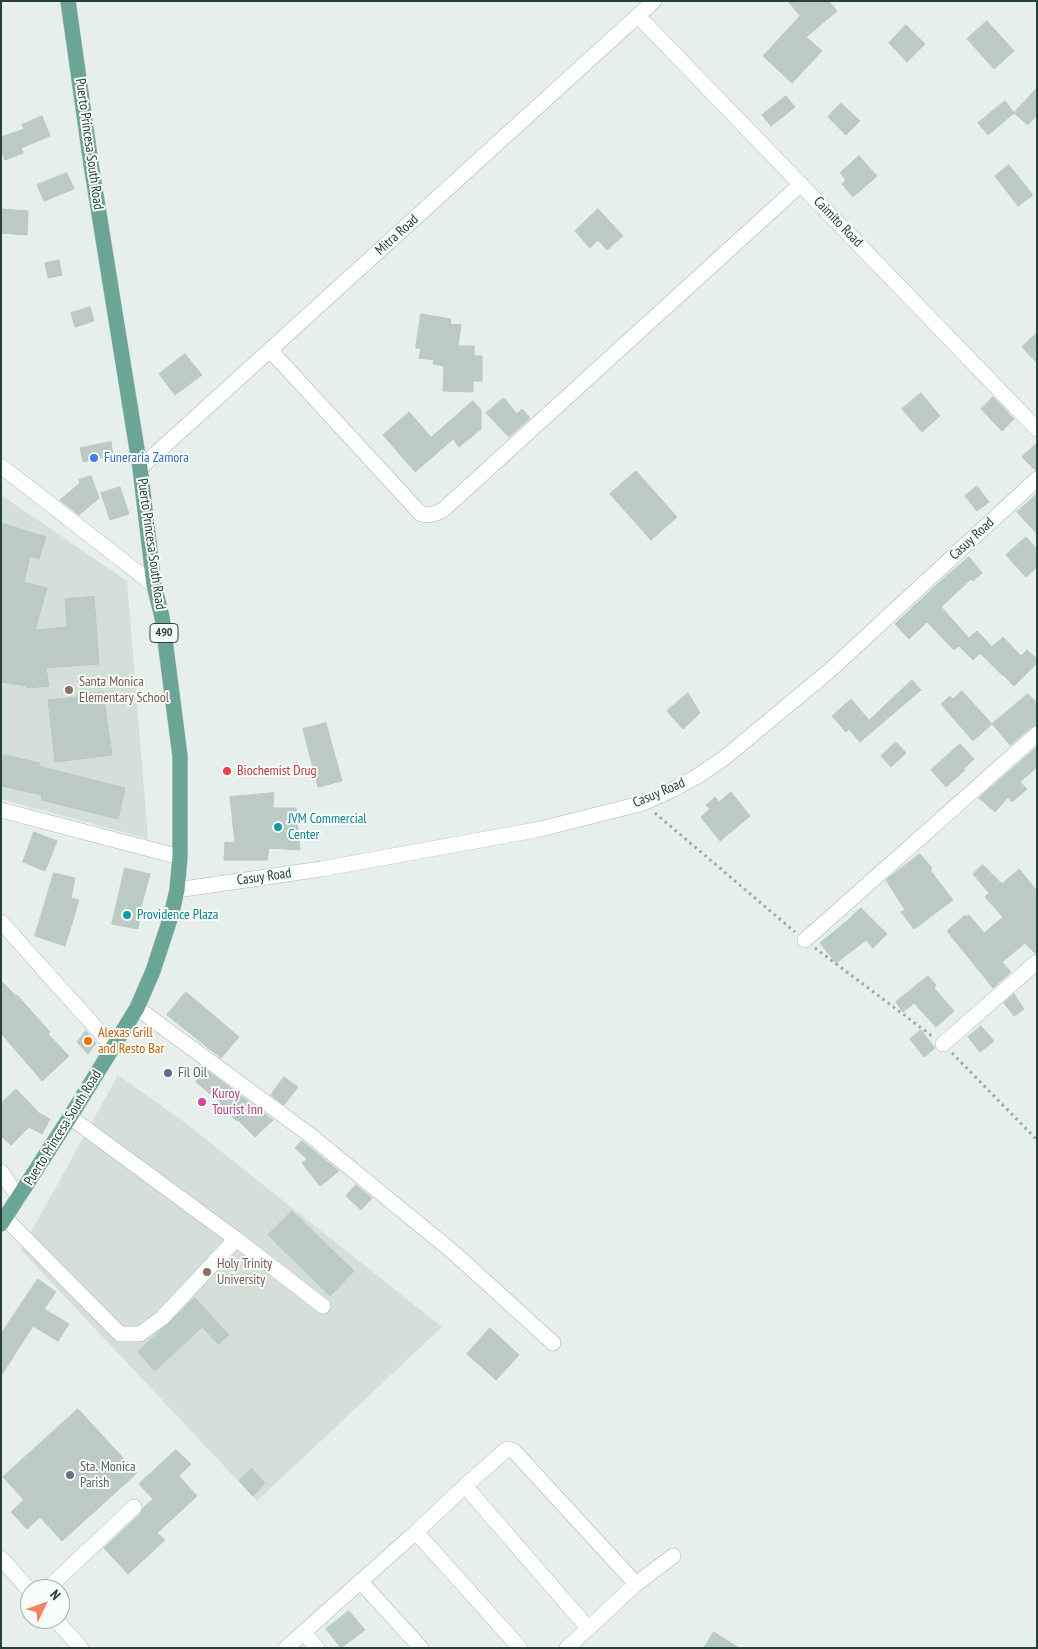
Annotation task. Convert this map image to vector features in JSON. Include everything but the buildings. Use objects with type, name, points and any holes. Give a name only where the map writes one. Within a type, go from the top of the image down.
[{"type":"main road","name":"Puerto Princesa South Road","points":[[3,1221],[114,1048],[137,1008],[154,971],[171,916],[177,890],[180,857],[180,756],[162,617],[154,585],[140,468],[91,164],[68,1]]},
{"type":"street","name":"Mitra Road","points":[[140,468],[654,1]]},
{"type":"street","name":"Caimito Road","points":[[638,16],[1037,429]]},
{"type":"street","points":[[270,350],[421,514],[428,516],[435,514],[450,503],[801,184]]},
{"type":"street","points":[[1,466],[154,585]]},
{"type":"street","name":"Casuy Road","points":[[177,890],[321,869],[541,829],[643,802],[670,791],[723,759],[828,672],[1037,479]]},
{"type":"street","points":[[805,940],[1037,734]]},
{"type":"street","points":[[1,810],[180,857]]},
{"type":"street","points":[[1,922],[114,1048]]},
{"type":"street","points":[[943,1044],[1037,962]]},
{"type":"street","points":[[137,1008],[310,1135],[453,1252],[553,1344]]},
{"type":"street","points":[[70,1117],[236,1238],[324,1306]]},
{"type":"street","points":[[1,1172],[19,1198]]},
{"type":"street","points":[[3,1221],[120,1334],[140,1334],[162,1318],[236,1238]]},
{"type":"street","points":[[286,1648],[361,1582],[504,1450],[511,1449],[514,1451],[636,1584]]},
{"type":"street","points":[[464,1486],[588,1628]]},
{"type":"street","points":[[58,1579],[134,1507]]},
{"type":"street","points":[[416,1532],[520,1648]]},
{"type":"street","points":[[567,1648],[636,1584],[673,1556]]},
{"type":"street","points":[[1,1558],[20,1580]]},
{"type":"street","points":[[361,1582],[421,1648]]},
{"type":"street","points":[[64,1629],[81,1648]]},
{"type":"street","points":[[304,1633],[317,1648]]},
{"type":"path","points":[[643,802],[805,940],[943,1044],[1037,1140]]},
{"type":"shaded area","name":"Santa Monica Elementary School","points":[[1,495],[127,581],[148,839],[1,799]]},
{"type":"shaded area","name":"Holy Trinity University","points":[[118,1075],[183,1121],[442,1327],[257,1501],[21,1250]]},
{"type":"place","name":"Funeraria Zamora","points":[[94,458]]},
{"type":"place","name":"Santa Monica Elementary School","points":[[69,690]]},
{"type":"place","name":"Biochemist Drug","points":[[227,771]]},
{"type":"place","name":"JVM Commercial Center","points":[[278,827]]},
{"type":"place","name":"Providence Plaza","points":[[127,915]]},
{"type":"place","name":"Alexas Grill and Resto Bar","points":[[88,1041]]},
{"type":"place","name":"Fil Oil","points":[[168,1073]]},
{"type":"place","name":"Kuroy Tourist Inn","points":[[202,1102]]},
{"type":"place","name":"Holy Trinity University","points":[[207,1272]]},
{"type":"place","name":"Sta. Monica Parish","points":[[70,1475]]}]
